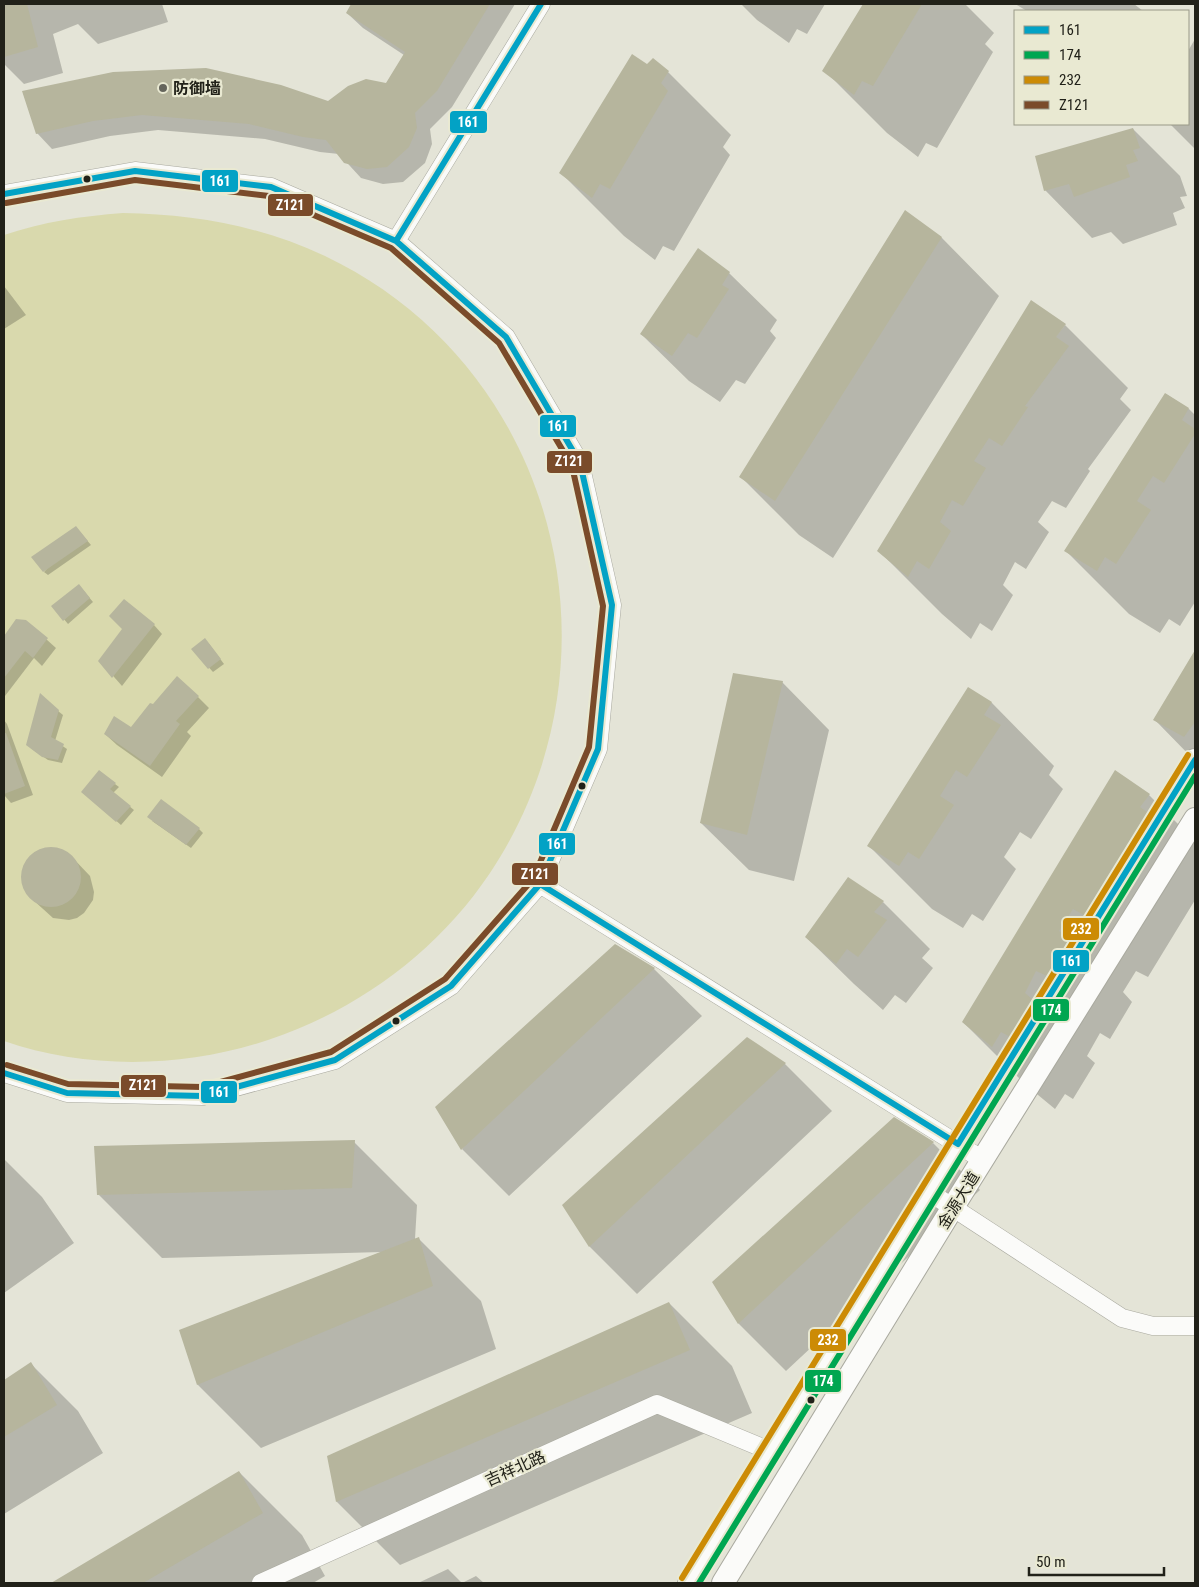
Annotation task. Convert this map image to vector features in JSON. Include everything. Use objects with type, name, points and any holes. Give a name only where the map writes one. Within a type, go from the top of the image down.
[{"type":"street","points":[[396,241],[541,4]]},
{"type":"street","points":[[4,194],[136,171],[252,184],[271,187],[396,241],[506,337],[580,462],[612,604],[598,750],[540,884],[450,986],[335,1060],[203,1096],[67,1093],[4,1073]]},
{"type":"street","name":"金源大道","points":[[689,1583],[1195,760]]},
{"type":"street","name":"金源大道","points":[[723,1583],[953,1207],[1195,819]]},
{"type":"street","points":[[540,884],[983,1160]]},
{"type":"street","points":[[929,1192],[1122,1318],[1153,1326],[1195,1326]]},
{"type":"street","name":"吉祥北路","points":[[261,1583],[657,1404],[770,1451]]},
{"type":"green space","points":[[123,213],[201,219],[252,229],[325,256],[405,306],[469,369],[517,444],[548,527],[561,614],[556,703],[533,790],[490,873],[469,902],[446,928],[420,953],[364,995],[301,1027],[268,1040],[203,1056],[136,1062],[102,1061],[69,1057],[4,1041],[4,235],[63,220]]},
{"type":"building","points":[[4,4],[27,4],[38,47],[4,57]]},
{"type":"building","name":"防御墙","points":[[351,4],[490,4],[437,91],[415,113],[417,128],[409,147],[387,167],[367,169],[344,163],[326,140],[303,137],[249,124],[142,115],[93,121],[36,134],[22,91],[113,72],[206,68],[281,85],[328,101],[348,86],[366,79],[386,83],[405,52],[346,13]]},
{"type":"building","points":[[863,4],[922,4],[873,86],[862,81],[854,95],[822,71]]},
{"type":"building","points":[[632,54],[647,64],[653,58],[669,71],[661,83],[668,91],[610,189],[600,184],[592,198],[559,173]]},
{"type":"building","points":[[1133,128],[1140,148],[1133,150],[1138,161],[1126,165],[1130,177],[1074,197],[1069,184],[1044,191],[1035,156]]},
{"type":"building","points":[[905,210],[942,237],[775,501],[739,477]]},
{"type":"building","points":[[698,248],[730,272],[722,285],[729,289],[697,338],[688,333],[672,356],[640,334]]},
{"type":"building","points":[[1031,300],[1066,324],[1056,337],[1069,346],[1025,406],[1028,407],[1002,446],[989,438],[974,461],[986,468],[963,506],[952,500],[940,522],[951,531],[929,569],[917,561],[908,577],[877,551]]},
{"type":"building","points":[[1165,393],[1189,408],[1182,420],[1195,429],[1195,434],[1164,483],[1153,476],[1137,501],[1151,510],[1116,564],[1105,557],[1097,571],[1064,551]]},
{"type":"building","points":[[76,526],[88,541],[43,572],[31,557]]},
{"type":"building","points":[[79,584],[90,598],[63,621],[51,606]]},
{"type":"building","points":[[124,599],[155,624],[112,678],[98,661],[122,629],[109,616]]},
{"type":"building","points":[[16,619],[26,620],[48,638],[33,658],[25,651],[4,678],[4,636]]},
{"type":"building","points":[[205,638],[221,659],[208,669],[191,649]]},
{"type":"building","points":[[1195,650],[1195,722],[1184,737],[1153,720]]},
{"type":"building","points":[[733,673],[783,681],[747,835],[700,823]]},
{"type":"building","points":[[177,676],[199,696],[176,721],[180,724],[150,766],[104,734],[114,716],[131,727],[150,703],[153,704]]},
{"type":"building","points":[[968,687],[992,702],[984,715],[1001,725],[967,777],[956,770],[940,796],[954,805],[919,859],[908,852],[899,866],[867,846]]},
{"type":"building","points":[[40,693],[59,710],[51,737],[64,744],[58,760],[42,757],[26,745]]},
{"type":"building","points":[[4,733],[6,733],[25,786],[4,794]]},
{"type":"building","points":[[99,770],[116,783],[110,789],[131,806],[116,822],[81,792]]},
{"type":"building","points":[[1115,770],[1150,794],[1140,807],[1147,812],[1084,915],[1073,909],[1059,931],[1070,938],[1047,976],[1036,971],[1025,993],[1032,999],[1010,1037],[1001,1032],[992,1047],[962,1022]]},
{"type":"building","points":[[161,799],[200,828],[186,845],[147,817]]},
{"type":"building","points":[[51,847],[68,852],[76,860],[81,877],[76,894],[68,902],[51,907],[34,902],[26,894],[21,877],[26,860],[34,852]]},
{"type":"building","points":[[848,877],[884,901],[874,912],[887,920],[858,957],[847,949],[836,964],[805,937]]},
{"type":"building","points":[[615,944],[655,968],[461,1150],[435,1107]]},
{"type":"building","points":[[747,1037],[786,1063],[589,1247],[562,1205]]},
{"type":"building","points":[[894,1117],[934,1142],[738,1324],[712,1282]]},
{"type":"building","points":[[355,1140],[352,1188],[97,1195],[94,1146]]},
{"type":"building","points":[[419,1237],[433,1286],[197,1385],[179,1330]]},
{"type":"building","points":[[669,1302],[690,1350],[336,1502],[327,1456]]},
{"type":"building","points":[[31,1362],[57,1405],[4,1437],[4,1380]]},
{"type":"building","points":[[239,1471],[263,1513],[143,1583],[51,1583]]},
{"type":"transit line","name":"161","points":[[396,241],[541,4]]},
{"type":"transit line","name":"161","points":[[4,194],[135,171],[271,187],[396,241],[506,337],[580,463],[612,605],[598,749],[540,884],[451,986],[335,1060],[203,1096],[67,1093],[4,1073]]},
{"type":"transit line","name":"Z121","points":[[6,203],[135,180],[269,196],[391,248],[499,343],[572,466],[603,606],[589,747],[533,879],[445,979],[331,1052],[202,1087],[68,1084],[7,1065]]},
{"type":"transit line","name":"232","points":[[682,1578],[1188,755]]},
{"type":"transit line","name":"161","points":[[540,884],[958,1144],[1195,760]]},
{"type":"transit line","name":"174","points":[[699,1583],[1195,776]]},
{"type":"place","name":"防御墙","points":[[163,88]]}]
